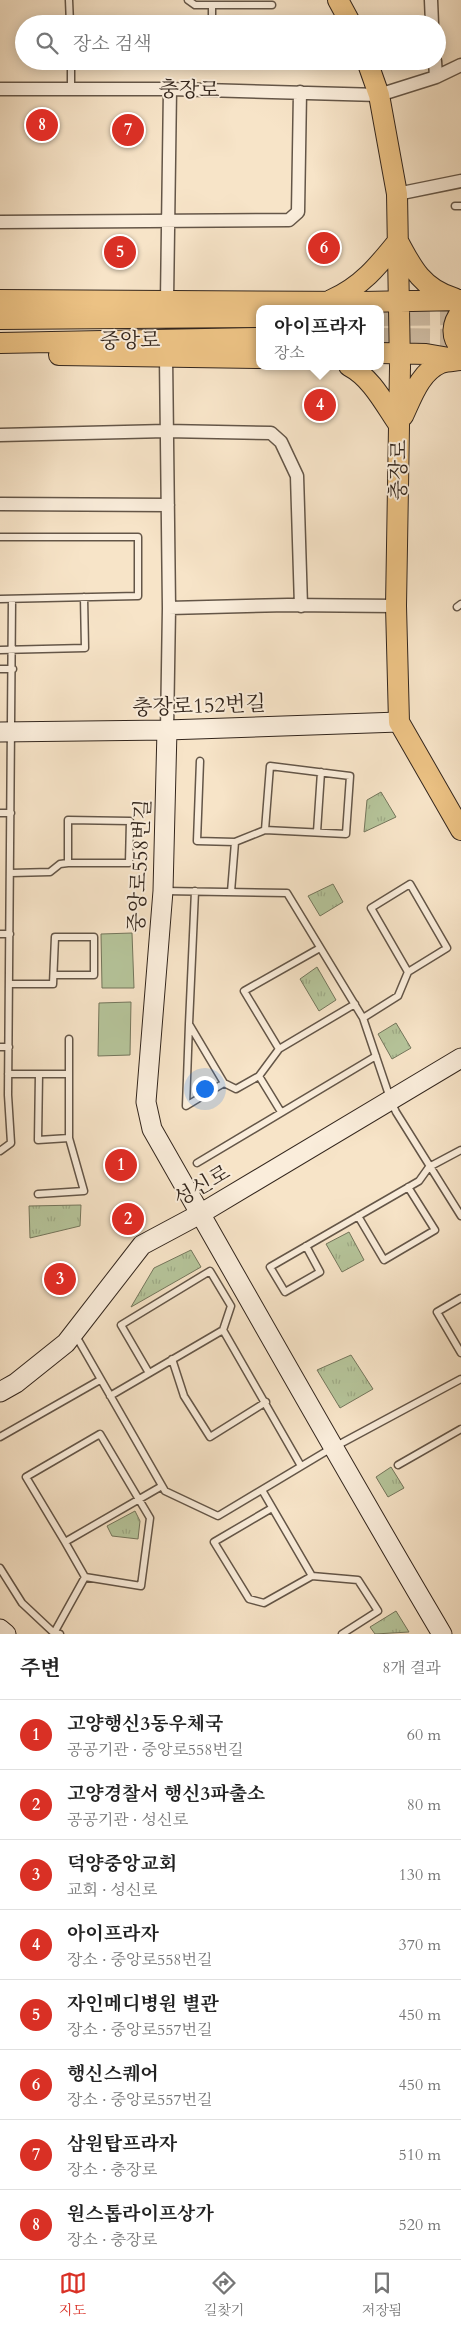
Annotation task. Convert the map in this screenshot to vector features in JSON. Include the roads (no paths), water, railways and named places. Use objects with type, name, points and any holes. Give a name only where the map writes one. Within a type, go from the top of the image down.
[{"type":"main road","points":[[338,0],[346,15]]},
{"type":"main road","name":"충장로","points":[[370,70],[379,95],[397,194],[400,353],[396,606],[398,722],[461,830]]},
{"type":"main road","points":[[323,304],[345,294],[372,273],[398,241],[409,263],[426,284],[437,293],[461,300]]},
{"type":"main road","points":[[0,300],[167,300],[323,304],[461,300]]},
{"type":"main road","points":[[461,312],[455,320],[453,332],[461,348]]},
{"type":"main road","name":"중앙로","points":[[0,319],[256,317]]},
{"type":"main road","name":"중앙로","points":[[0,343],[256,338]]},
{"type":"main road","points":[[384,353],[461,360]]},
{"type":"main road","points":[[0,354],[256,358]]},
{"type":"main road","points":[[355,370],[363,376],[399,425],[417,385],[430,371],[441,363],[461,360]]},
{"type":"street","points":[[431,0],[432,15]]},
{"type":"street","points":[[379,95],[436,77],[461,65]]},
{"type":"street","points":[[436,70],[436,77]]},
{"type":"street","name":"충장로","points":[[0,89],[170,89],[379,95]]},
{"type":"street","points":[[167,300],[170,89]]},
{"type":"street","points":[[0,222],[168,223],[289,220],[298,212],[300,92]]},
{"type":"street","points":[[397,194],[461,180]]},
{"type":"street","name":"중앙로558번길","points":[[166,357],[169,608],[163,891],[146,1102],[152,1129],[442,1634]]},
{"type":"street","points":[[0,435],[166,431],[271,433],[281,442],[297,476],[301,606]]},
{"type":"street","points":[[0,504],[168,505]]},
{"type":"street","points":[[169,608],[396,606]]},
{"type":"street","name":"충장로152번길","points":[[6,732],[167,730],[398,722]]},
{"type":"street","name":"성신로","points":[[0,1392],[23,1377],[66,1343],[142,1245],[200,1214],[461,1058]]},
{"type":"street","points":[[0,1629],[6,1634]]},
{"type":"lane","points":[[69,0],[70,15]]},
{"type":"lane","points":[[188,0],[195,6],[272,5]]},
{"type":"lane","points":[[212,6],[212,15]]},
{"type":"lane","points":[[71,70],[71,90]]},
{"type":"lane","points":[[0,537],[138,537],[138,596],[0,599]]},
{"type":"lane","points":[[0,650],[85,648],[84,597]]},
{"type":"lane","points":[[0,1151],[11,1143],[8,1074],[12,814],[6,732],[13,669],[12,599]]},
{"type":"lane","points":[[0,669],[13,669]]},
{"type":"lane","points":[[200,761],[197,841],[234,842],[265,830],[346,834],[350,776],[270,766],[265,830]]},
{"type":"lane","points":[[317,832],[321,772]]},
{"type":"lane","points":[[0,813],[12,814]]},
{"type":"lane","points":[[11,873],[50,872],[60,864],[68,863],[130,863],[130,821],[68,820],[68,863]]},
{"type":"lane","points":[[231,892],[234,842]]},
{"type":"lane","points":[[363,1018],[398,996],[408,972],[447,948],[410,884],[371,908],[408,972]]},
{"type":"lane","points":[[163,891],[287,894],[363,1018],[391,1101],[429,1167],[461,1216]]},
{"type":"lane","points":[[195,891],[186,1106],[224,1083]]},
{"type":"lane","points":[[0,934],[10,934]]},
{"type":"lane","points":[[10,984],[53,984],[55,937],[94,937],[94,975],[54,974]]},
{"type":"lane","points":[[279,1049],[244,991],[320,948]]},
{"type":"lane","points":[[189,1024],[224,1083],[236,1089],[258,1076],[279,1049],[355,1004]]},
{"type":"lane","points":[[38,1194],[84,1191],[69,1138],[69,1039]]},
{"type":"lane","points":[[0,1047],[9,1047]]},
{"type":"lane","points":[[197,1163],[376,1056]]},
{"type":"lane","points":[[8,1074],[68,1074]]},
{"type":"lane","points":[[39,1074],[38,1140],[69,1138]]},
{"type":"lane","points":[[258,1076],[281,1112]]},
{"type":"lane","points":[[0,1095],[8,1095]]},
{"type":"lane","points":[[306,1246],[320,1272],[284,1292],[270,1267],[306,1246],[408,1187],[419,1181],[429,1167],[461,1150]]},
{"type":"lane","points":[[358,1216],[384,1260],[435,1230],[408,1187]]},
{"type":"lane","points":[[110,1396],[223,1330],[231,1306],[210,1271],[121,1325],[149,1373]]},
{"type":"lane","points":[[461,1298],[437,1312],[461,1353]]},
{"type":"lane","points":[[223,1330],[302,1466]]},
{"type":"lane","points":[[73,1333],[165,1491],[218,1516],[334,1447],[461,1379]]},
{"type":"lane","points":[[172,1359],[184,1396],[210,1437],[266,1402]]},
{"type":"lane","points":[[0,1437],[100,1380]]},
{"type":"lane","points":[[398,1466],[461,1429]]},
{"type":"lane","points":[[100,1434],[150,1518],[141,1586],[85,1577],[26,1477],[100,1434]]},
{"type":"lane","points":[[65,1542],[162,1486]]},
{"type":"lane","points":[[262,1490],[312,1576]]},
{"type":"lane","points":[[272,1508],[214,1542],[249,1600],[264,1603],[312,1576],[358,1580],[378,1611],[342,1634]]},
{"type":"lane","points":[[0,1568],[22,1603],[57,1633],[85,1577]]},
{"type":"tunnel","points":[[384,316],[461,315]]},
{"type":"tunnel","points":[[384,338],[461,339]]},
{"type":"place","name":"원스톱라이프상가","points":[[42,125]]},
{"type":"place","name":"삼원탑프라자","points":[[128,130]]},
{"type":"place","name":"행신스퀘어","points":[[324,248]]},
{"type":"place","name":"자인메디병원 별관","points":[[120,252]]},
{"type":"place","name":"아이프라자","points":[[320,405]]},
{"type":"place","name":"고양행신3동우체국","points":[[121,1165]]},
{"type":"place","name":"고양경찰서 행신3파출소","points":[[128,1219]]},
{"type":"place","name":"덕양중앙교회","points":[[60,1279]]}]
